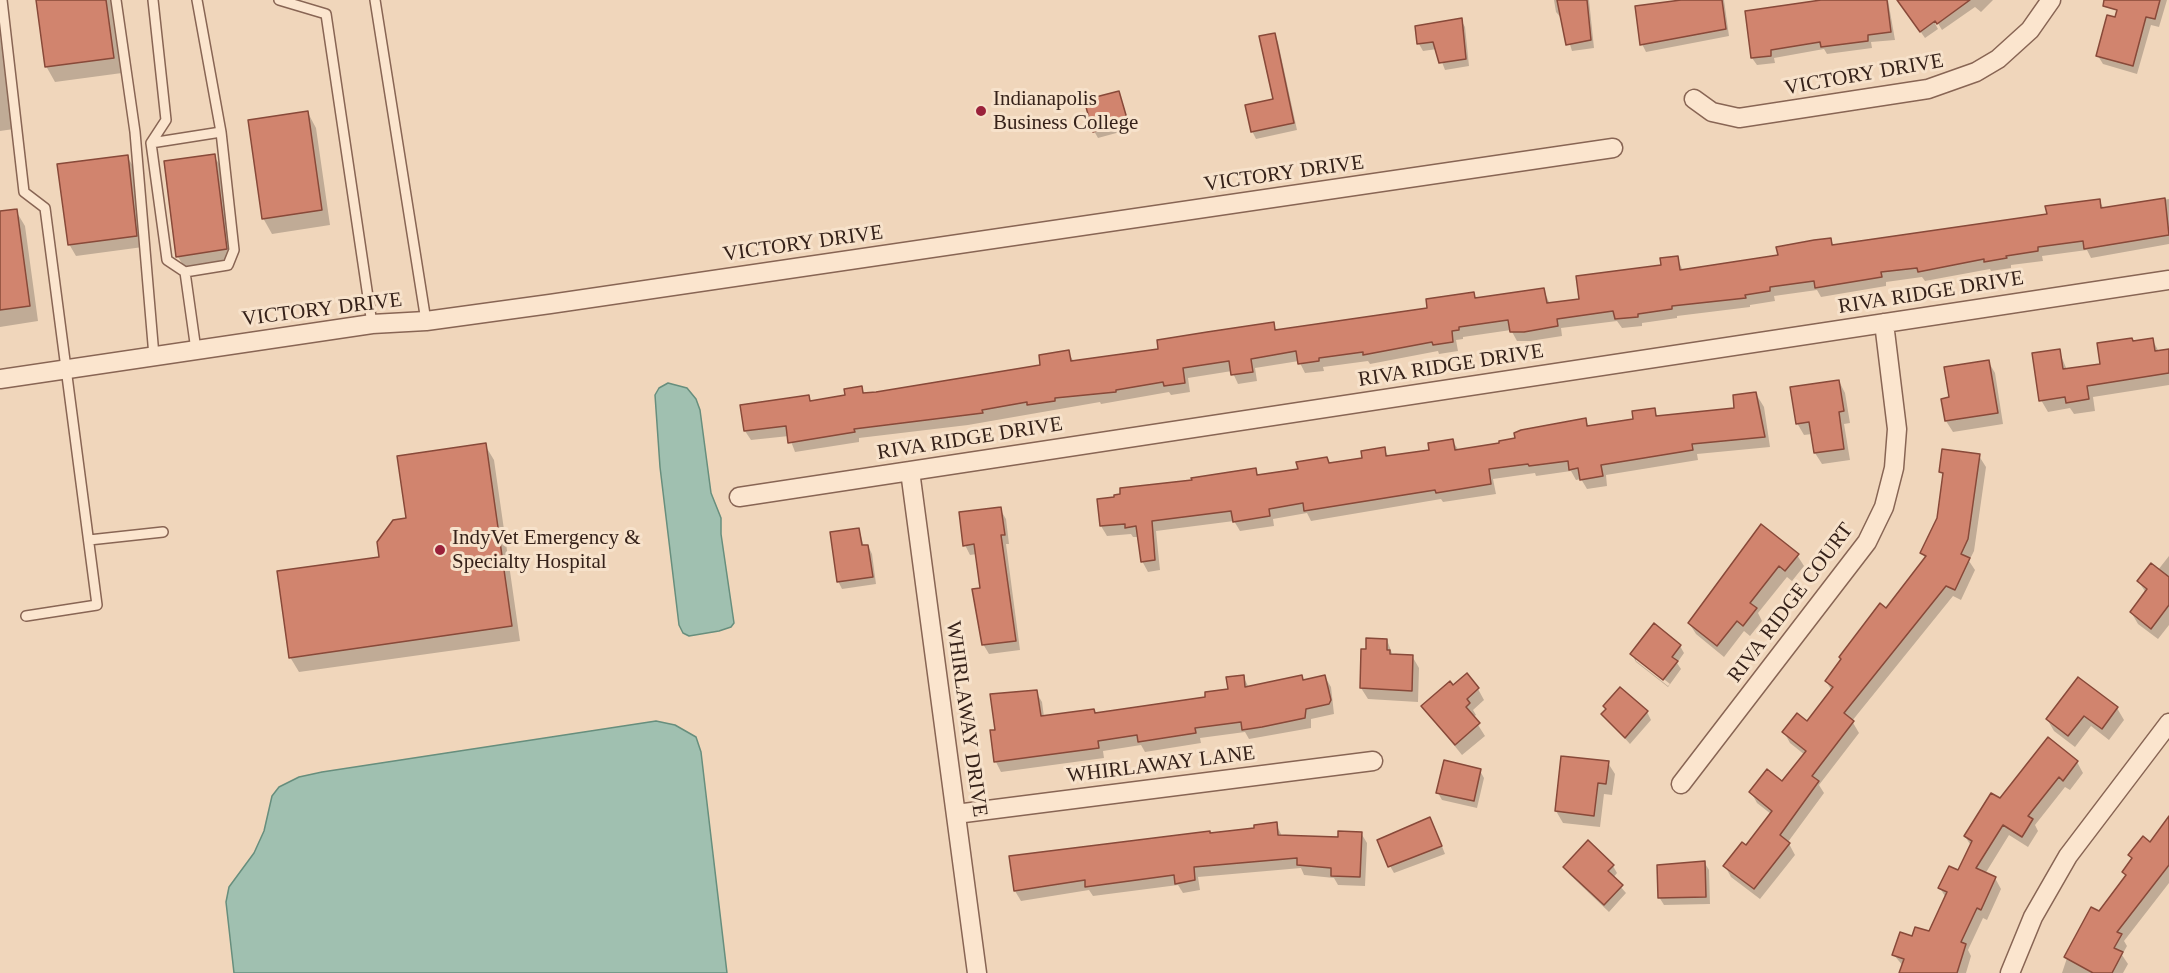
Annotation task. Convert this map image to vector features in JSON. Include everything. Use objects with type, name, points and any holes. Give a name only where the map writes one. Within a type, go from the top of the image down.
[{"type":"street","name":"VICTORY DRIVE","points":[[1694,99],[1712,112],[1739,118],[1928,89],[1976,72],[1998,59],[2030,30],[2051,0]]},
{"type":"street","name":"VICTORY DRIVE","points":[[0,379],[372,324],[426,321],[1613,148]]},
{"type":"street","name":"RIVA RIDGE DRIVE","points":[[739,496],[2169,280]]},
{"type":"street","name":"RIVA RIDGE COURT","points":[[1681,784],[1867,542],[1884,507],[1894,468],[1897,429],[1884,323]]},
{"type":"street","name":"WHIRLAWAY DRIVE","points":[[910,471],[977,973]]},
{"type":"street","points":[[2010,973],[2033,917],[2068,856],[2169,723]]},
{"type":"street","name":"WHIRLAWAY LANE","points":[[956,814],[1373,761]]},
{"type":"lane","points":[[2,0],[24,192],[45,208],[97,605],[26,616]]},
{"type":"lane","points":[[116,0],[135,132],[154,356]]},
{"type":"lane","points":[[153,0],[166,120],[151,143],[167,260],[185,272],[228,266],[234,250],[221,132],[197,0]]},
{"type":"lane","points":[[279,0],[326,14],[372,324]]},
{"type":"lane","points":[[375,0],[426,321]]},
{"type":"lane","points":[[151,143],[221,132]]},
{"type":"lane","points":[[185,272],[196,350]]},
{"type":"lane","points":[[89,540],[163,532]]},
{"type":"shaded area","points":[[668,383],[687,388],[696,399],[700,410],[711,493],[721,518],[721,534],[734,623],[731,627],[719,631],[689,636],[683,633],[679,625],[660,467],[655,395],[659,388]]},
{"type":"shaded area","points":[[656,721],[675,725],[696,737],[701,752],[727,973],[234,973],[226,902],[229,887],[254,853],[264,831],[272,796],[279,787],[299,777],[322,772]]},
{"type":"building","points":[[36,0],[106,0],[114,58],[45,67]]},
{"type":"building","points":[[1557,0],[1587,0],[1591,40],[1566,45]]},
{"type":"building","points":[[1681,0],[1722,0],[1726,29],[1640,45],[1635,6]]},
{"type":"building","points":[[1821,0],[1887,0],[1891,32],[1868,35],[1868,41],[1821,47],[1820,42],[1771,50],[1771,56],[1751,58],[1745,11]]},
{"type":"building","points":[[1897,0],[1970,0],[1937,24],[1935,21],[1920,32]]},
{"type":"building","points":[[2104,0],[2160,0],[2155,19],[2146,17],[2133,66],[2096,56],[2107,15],[2115,17],[2117,10],[2103,6]]},
{"type":"building","points":[[1462,18],[1466,59],[1439,63],[1433,42],[1417,44],[1415,26]]},
{"type":"building","points":[[1275,33],[1294,123],[1251,132],[1245,105],[1273,99],[1259,36]]},
{"type":"building","points":[[1119,91],[1128,122],[1093,132],[1084,100]]},
{"type":"building","points":[[308,111],[322,210],[262,219],[248,120]]},
{"type":"building","points":[[215,154],[227,249],[176,257],[164,161]]},
{"type":"building","points":[[128,155],[137,236],[68,245],[57,164]]},
{"type":"building","points":[[2165,198],[2169,235],[2084,249],[2083,241],[2038,247],[2038,251],[2006,256],[2007,258],[1984,262],[1984,259],[1918,272],[1917,268],[1881,272],[1882,277],[1815,288],[1814,281],[1770,287],[1770,291],[1745,295],[1746,298],[1672,306],[1672,309],[1638,314],[1638,317],[1615,319],[1613,311],[1557,319],[1558,326],[1524,332],[1510,332],[1508,320],[1459,327],[1459,330],[1452,331],[1453,342],[1433,345],[1432,342],[1363,355],[1363,352],[1319,358],[1319,361],[1298,364],[1296,351],[1251,359],[1253,372],[1231,375],[1229,361],[1183,368],[1185,383],[1164,386],[1163,382],[1116,390],[1116,392],[1055,398],[1055,401],[1027,405],[1027,402],[982,410],[983,413],[854,429],[855,432],[788,443],[786,426],[744,431],[740,405],[809,395],[810,401],[845,395],[844,389],[862,386],[863,393],[876,392],[1040,365],[1039,355],[1069,350],[1071,361],[1158,349],[1157,340],[1274,322],[1275,330],[1427,308],[1426,299],[1474,292],[1475,298],[1544,288],[1547,303],[1579,299],[1576,276],[1661,265],[1660,258],[1678,256],[1680,270],[1778,255],[1776,247],[1814,240],[1831,238],[1832,245],[2047,214],[2045,206],[2100,199],[2101,208]]},
{"type":"building","points":[[17,209],[30,306],[0,310],[0,211]]},
{"type":"building","points":[[2132,338],[2133,341],[2153,338],[2155,351],[2169,349],[2169,373],[2087,386],[2089,399],[2066,403],[2065,397],[2039,401],[2032,353],[2060,349],[2063,369],[2100,364],[2097,343]]},
{"type":"building","points":[[1989,360],[1998,413],[1945,421],[1941,399],[1949,397],[1944,367]]},
{"type":"building","points":[[1839,380],[1844,411],[1839,412],[1844,449],[1814,453],[1809,422],[1796,424],[1790,387]]},
{"type":"building","points":[[1756,392],[1765,437],[1692,444],[1693,450],[1601,465],[1603,476],[1580,480],[1578,468],[1569,470],[1568,461],[1529,466],[1528,464],[1489,469],[1491,484],[1436,493],[1435,490],[1304,511],[1303,503],[1269,509],[1270,516],[1233,522],[1231,511],[1152,521],[1155,560],[1141,562],[1136,526],[1125,528],[1125,524],[1100,526],[1097,499],[1114,497],[1120,494],[1120,488],[1192,480],[1191,478],[1256,468],[1257,475],[1298,469],[1296,462],[1327,457],[1329,463],[1362,458],[1361,451],[1385,447],[1386,456],[1429,450],[1428,443],[1453,439],[1455,450],[1499,443],[1499,441],[1515,438],[1514,433],[1521,430],[1586,418],[1587,426],[1633,419],[1632,411],[1655,408],[1656,416],[1734,408],[1733,395]]},
{"type":"building","name":"IndyVet Emergency & Specialty Hospital","points":[[486,443],[512,626],[289,658],[277,571],[379,557],[377,542],[393,520],[406,518],[397,456]]},
{"type":"building","points":[[1942,449],[1980,454],[1968,539],[1961,554],[1970,558],[1955,590],[1946,586],[1844,713],[1854,721],[1812,776],[1819,781],[1780,835],[1790,843],[1754,889],[1723,866],[1742,842],[1746,845],[1772,811],[1749,792],[1767,769],[1782,781],[1806,751],[1782,732],[1797,713],[1807,721],[1833,687],[1825,681],[1841,659],[1839,657],[1880,603],[1886,608],[1926,556],[1920,553],[1937,518],[1943,473],[1939,472]]},
{"type":"building","points":[[1001,507],[1005,535],[1001,535],[1016,641],[982,645],[972,589],[980,588],[974,544],[963,546],[959,512]]},
{"type":"building","points":[[1761,524],[1799,554],[1785,571],[1779,566],[1750,603],[1757,608],[1743,626],[1737,621],[1717,646],[1688,623]]},
{"type":"building","points":[[859,528],[862,545],[868,545],[873,577],[837,582],[830,532]]},
{"type":"building","points":[[2151,563],[2169,577],[2169,605],[2151,629],[2130,612],[2147,589],[2137,581]]},
{"type":"building","points":[[1654,623],[1681,645],[1672,657],[1678,661],[1663,680],[1630,654]]},
{"type":"building","points":[[1366,638],[1387,639],[1387,650],[1390,650],[1390,654],[1413,655],[1412,691],[1360,688],[1361,649],[1366,649]]},
{"type":"building","points":[[1467,673],[1479,688],[1467,699],[1470,703],[1466,707],[1480,723],[1455,745],[1421,706],[1450,681],[1453,685]]},
{"type":"building","points":[[1244,675],[1245,687],[1302,675],[1303,680],[1325,675],[1331,700],[1329,704],[1306,709],[1305,718],[1262,727],[1242,730],[1241,722],[1195,728],[1196,733],[1138,742],[1137,735],[1098,741],[1099,748],[994,762],[990,730],[995,730],[990,694],[1037,690],[1041,716],[1094,709],[1095,713],[1205,697],[1205,692],[1228,689],[1226,677]]},
{"type":"building","points":[[2078,677],[2118,707],[2102,729],[2084,716],[2068,736],[2046,719]]},
{"type":"building","points":[[1620,687],[1648,711],[1625,738],[1601,714],[1606,709],[1603,706]]},
{"type":"building","points":[[2048,737],[2078,761],[2063,781],[2059,777],[2028,816],[2033,819],[2022,837],[2003,825],[1976,868],[1996,877],[1981,910],[1977,908],[1961,942],[1966,944],[1957,973],[1899,973],[1904,959],[1892,955],[1900,932],[1912,936],[1915,927],[1929,931],[1947,892],[1938,888],[1949,866],[1958,870],[1972,841],[1964,836],[1991,793],[2000,798]]},
{"type":"building","points":[[1561,756],[1609,761],[1606,784],[1598,783],[1594,816],[1555,811]]},
{"type":"building","points":[[1444,760],[1481,769],[1474,801],[1436,793]]},
{"type":"building","points":[[2169,816],[2169,865],[2117,932],[2122,934],[2114,948],[2123,952],[2112,973],[2093,973],[2064,957],[2091,907],[2099,911],[2126,875],[2122,872],[2132,858],[2128,855],[2143,836],[2150,842]]},
{"type":"building","points":[[1430,817],[1442,846],[1388,867],[1377,840]]},
{"type":"building","points":[[1277,822],[1278,835],[1338,837],[1338,831],[1362,832],[1360,877],[1331,876],[1331,868],[1297,865],[1297,858],[1194,867],[1195,880],[1175,884],[1174,875],[1085,887],[1085,880],[1014,891],[1009,856],[1210,831],[1210,833],[1254,828],[1254,825]]},
{"type":"building","points":[[1588,840],[1614,865],[1608,871],[1623,885],[1604,905],[1563,867]]},
{"type":"building","points":[[1705,861],[1706,897],[1658,898],[1657,865]]},
{"type":"place","name":"Indianapolis Business College","points":[[981,111]]},
{"type":"place","name":"IndyVet Emergency & Specialty Hospital","points":[[440,550]]}]
